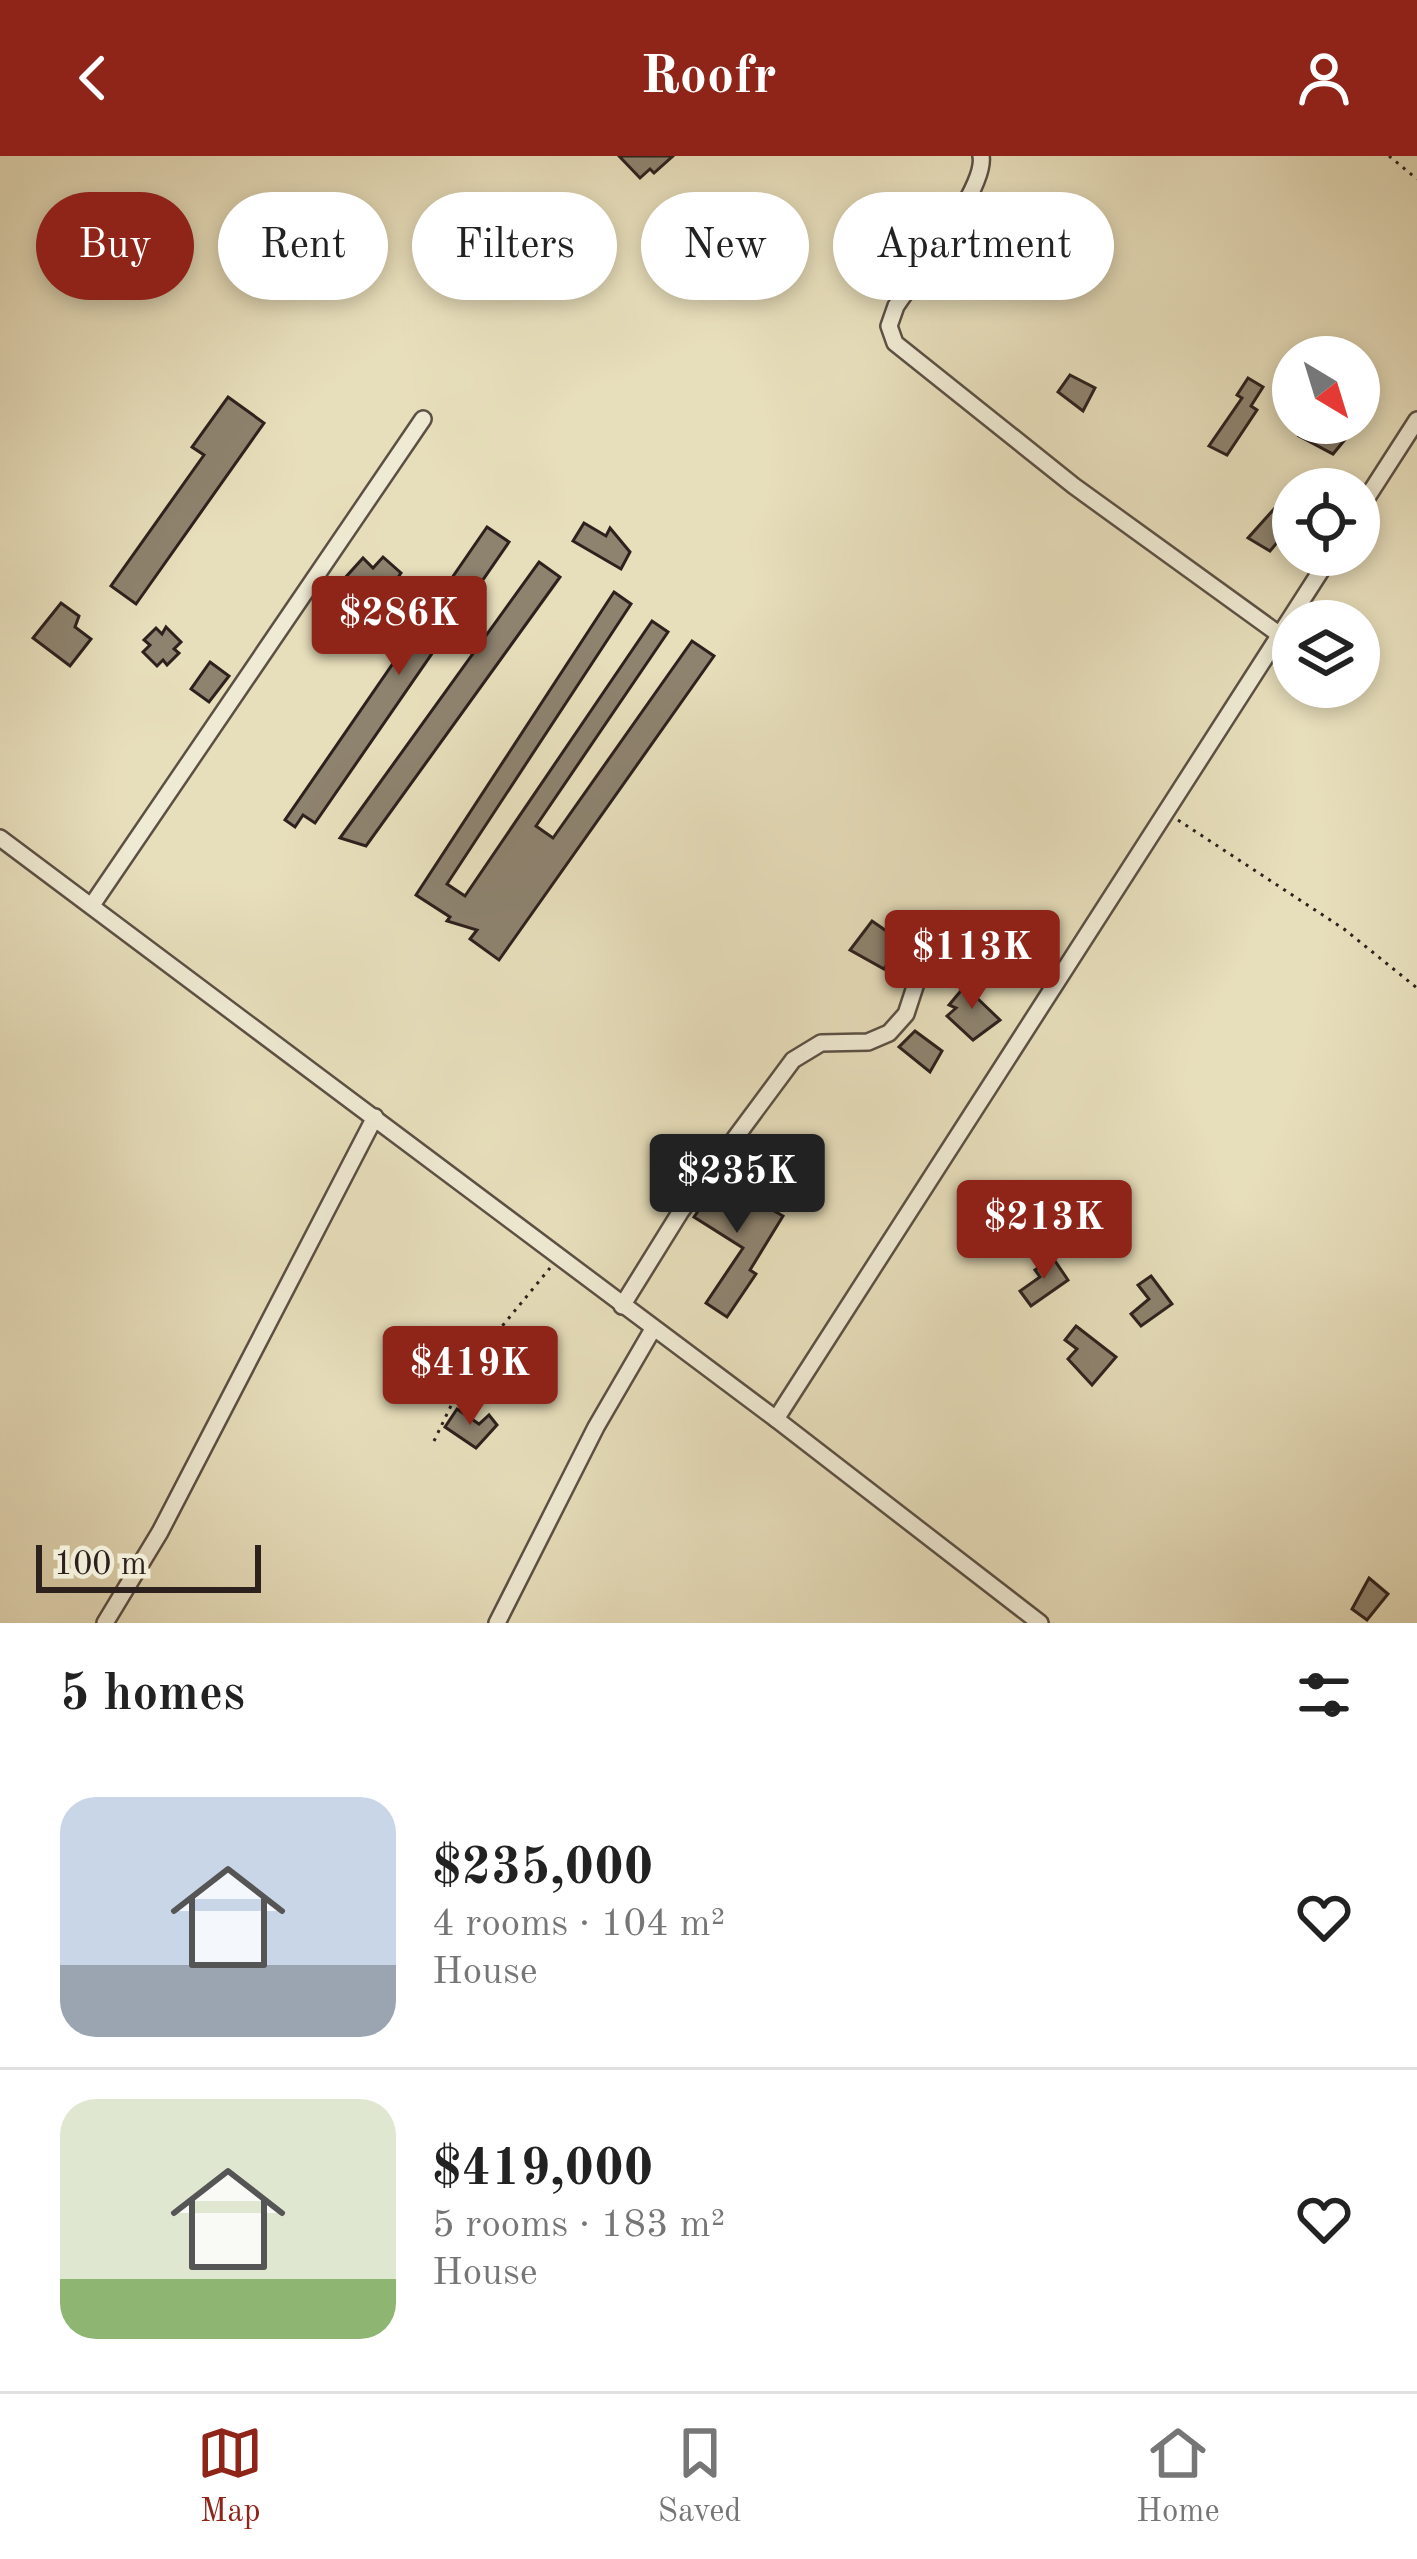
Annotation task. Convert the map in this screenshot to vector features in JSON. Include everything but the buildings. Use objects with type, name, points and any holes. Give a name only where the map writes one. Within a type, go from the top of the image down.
[{"type":"street","points":[[981,156],[982,171],[971,192],[896,306],[889,326],[895,343],[1074,486],[1272,629]]},
{"type":"street","points":[[92,905],[423,419]]},
{"type":"street","points":[[1380,477],[1417,420]]},
{"type":"street","points":[[776,1419],[1272,647]]},
{"type":"street","points":[[0,838],[776,1419],[1040,1623]]},
{"type":"street","points":[[622,1306],[681,1211],[793,1060],[821,1043],[868,1042],[889,1033],[906,1014],[924,959]]},
{"type":"street","points":[[105,1623],[160,1532],[375,1117]]},
{"type":"street","points":[[497,1623],[596,1427],[653,1329]]},
{"type":"path","points":[[1389,156],[1417,179]]},
{"type":"path","points":[[1166,813],[1344,929],[1417,988]]},
{"type":"path","points":[[434,1441],[471,1364],[559,1258]]}]
